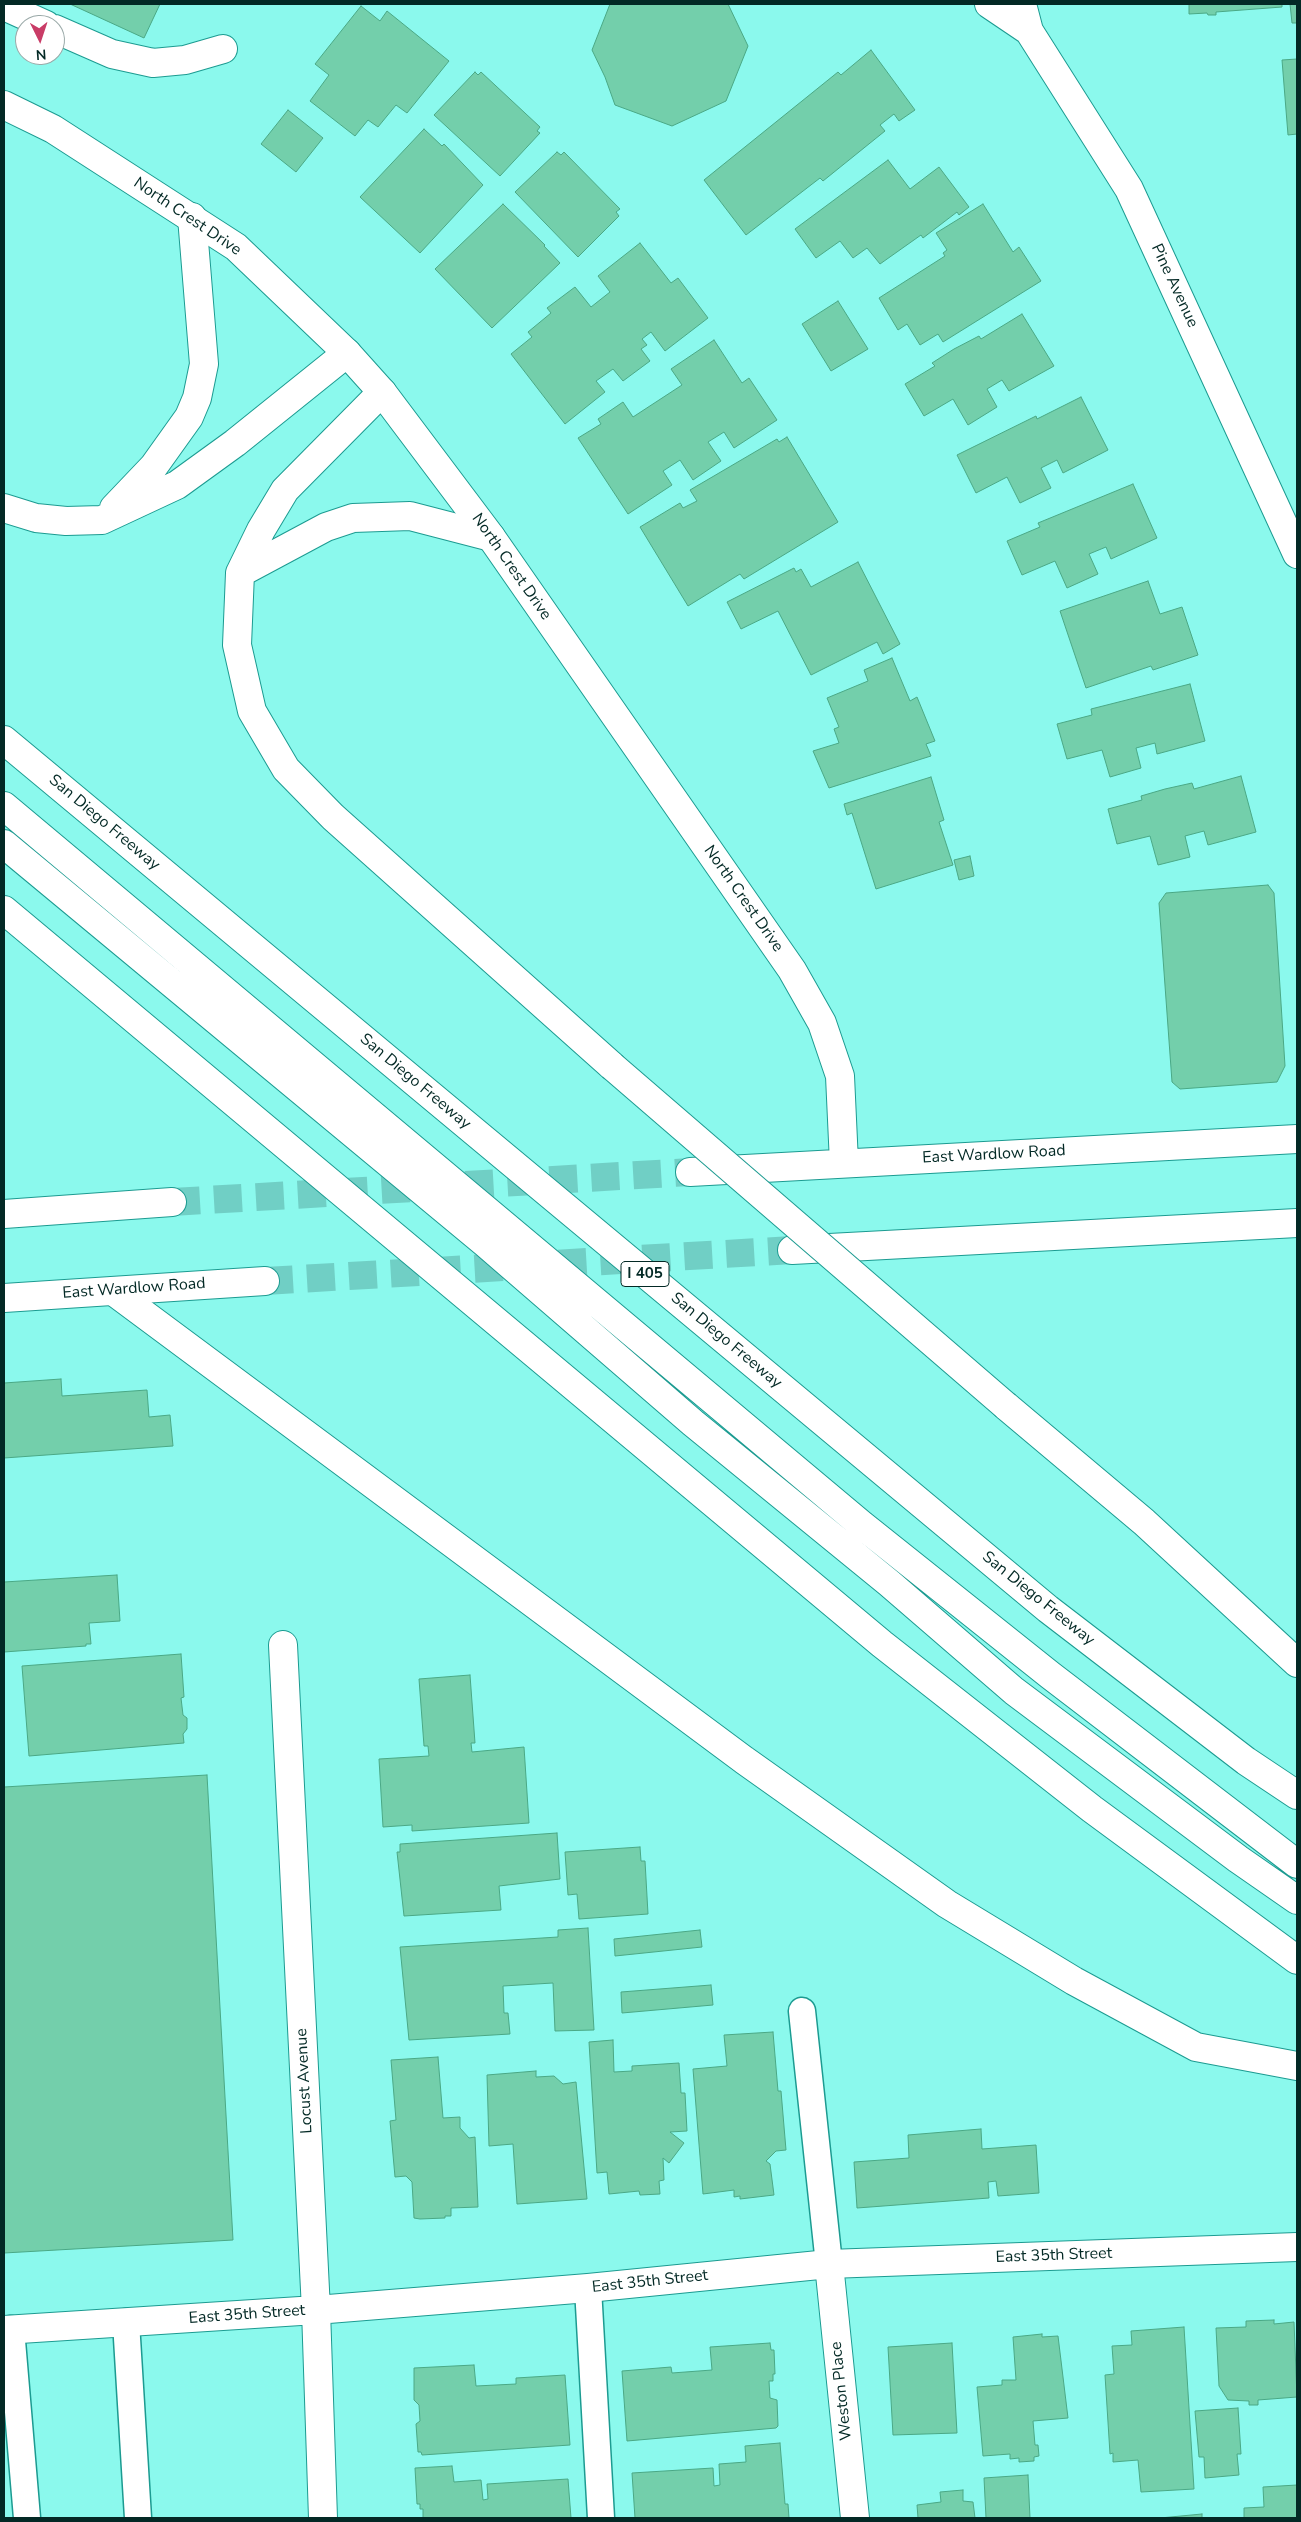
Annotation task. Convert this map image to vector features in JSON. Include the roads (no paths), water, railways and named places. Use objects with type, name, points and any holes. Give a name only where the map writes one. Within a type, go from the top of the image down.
[{"type":"main road","name":"Pine Avenue","points":[[989,4],[1029,31]]},
{"type":"main road","name":"Pine Avenue","points":[[1022,4],[1029,31],[1129,189],[1297,554]]},
{"type":"main road","points":[[4,6],[24,15]]},
{"type":"main road","points":[[65,33],[112,54],[152,64],[185,60],[223,50]]},
{"type":"main road","name":"North Crest Drive","points":[[4,105],[53,129],[236,247],[347,352],[382,392],[491,537],[792,970],[822,1023],[840,1076],[844,1163]]},
{"type":"main road","points":[[102,520],[154,466],[189,417],[197,398],[204,364],[192,217]]},
{"type":"main road","points":[[4,508],[36,518],[66,521],[102,520],[177,485],[235,443],[347,352]]},
{"type":"main road","points":[[382,392],[285,490],[261,530],[240,573],[236,645],[252,711],[286,770],[333,817],[612,1066],[1006,1406],[1144,1522],[1297,1663]]},
{"type":"main road","points":[[240,573],[326,527],[353,518],[410,516],[491,537]]},
{"type":"main road","name":"San Diego Freeway","points":[[4,740],[1048,1609],[1246,1761],[1297,1795]]},
{"type":"main road","points":[[4,806],[862,1525],[1050,1675],[1297,1864]]},
{"type":"main road","points":[[4,844],[484,1243],[693,1423],[889,1583],[1014,1691],[1238,1860],[1297,1900]]},
{"type":"main road","points":[[4,910],[882,1644],[1092,1810],[1297,1960]]},
{"type":"main road","name":"East Wardlow Road","points":[[690,1172],[1297,1139]]},
{"type":"main road","points":[[4,1214],[172,1202]]},
{"type":"main road","points":[[792,1250],[1297,1223]]},
{"type":"main road","name":"East Wardlow Road","points":[[4,1298],[265,1281]]},
{"type":"main road","points":[[113,1291],[744,1760],[947,1904],[1074,1981],[1196,2047],[1297,2066]]},
{"type":"main road","name":"Locust Avenue","points":[[283,1645],[316,2310],[323,2518]]},
{"type":"main road","name":"East 35th Street","points":[[7,2330],[316,2310],[588,2288],[829,2264],[1297,2248]]},
{"type":"main road","name":"Weston Place","points":[[829,2264],[855,2518]]},
{"type":"lane","points":[[802,2011],[829,2264]]},
{"type":"lane","points":[[588,2288],[601,2518]]},
{"type":"lane","points":[[126,2322],[138,2518]]},
{"type":"lane","points":[[7,2330],[27,2518]]},
{"type":"tunnel","points":[[172,1202],[690,1172]]},
{"type":"tunnel","points":[[265,1281],[792,1250]]}]
